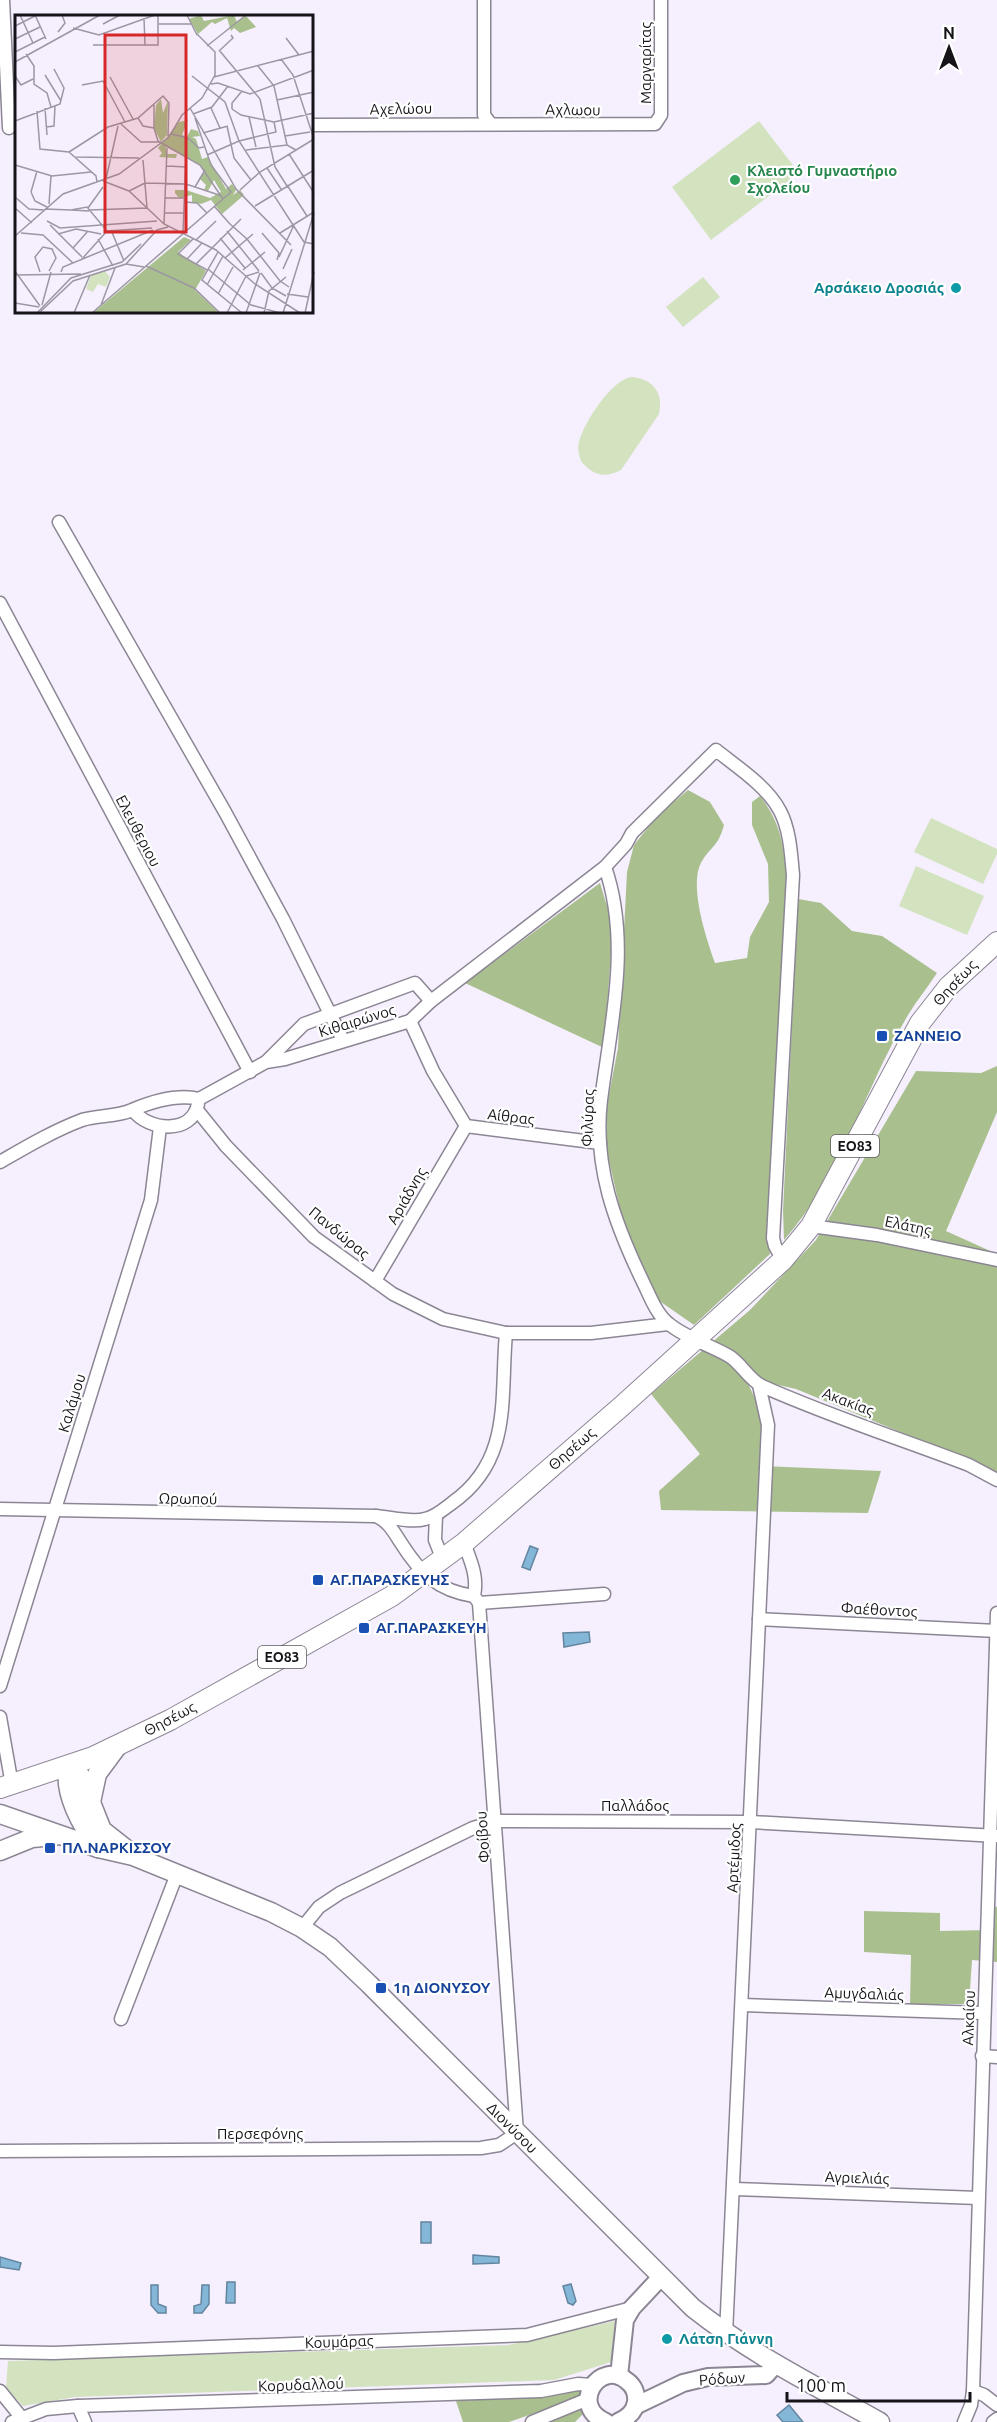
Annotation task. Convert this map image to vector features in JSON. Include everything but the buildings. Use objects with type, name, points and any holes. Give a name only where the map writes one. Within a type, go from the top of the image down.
[{"type":"main road","name":"Θησέως","points":[[6,1787],[69,1767],[117,1747],[362,1614],[425,1574],[464,1543],[698,1339],[783,1260],[811,1226],[920,1023],[949,986],[997,942]]},
{"type":"main road","points":[[90,1804],[97,1774],[117,1747]]},
{"type":"main road","points":[[69,1767],[66,1778],[82,1824],[98,1848]]},
{"type":"main road","name":"Διονύσου","points":[[69,1767],[80,1774],[102,1830],[126,1847],[133,1856]]},
{"type":"main road","name":"Διονύσου","points":[[0,1814],[60,1836],[133,1856],[271,1912],[302,1928],[330,1947],[693,2308],[726,2334],[775,2365],[880,2422]]},
{"type":"main road","points":[[0,1851],[32,1838],[60,1836]]},
{"type":"street","points":[[3,0],[9,128]]},
{"type":"street","points":[[484,0],[484,115],[490,123]]},
{"type":"street","name":"Μαργαρίτας","points":[[655,124],[661,115],[661,0]]},
{"type":"street","name":"Αχλωου","points":[[490,123],[655,124]]},
{"type":"street","name":"Αχελώου","points":[[314,125],[490,123]]},
{"type":"street","points":[[59,522],[284,919],[342,1040]]},
{"type":"street","name":"Ελευθεριου","points":[[0,603],[250,1072]]},
{"type":"street","name":"Κιθαιρώνος","points":[[0,1162],[36,1141],[84,1120],[182,1097],[198,1104],[266,1062],[285,1059],[410,1021],[431,1001],[605,867],[626,844],[632,833],[716,750],[758,784],[780,810],[790,848],[793,875],[773,1238],[783,1260]]},
{"type":"street","name":"Φιλύρας","points":[[605,867],[614,892],[619,922],[612,1037],[601,1102],[600,1143],[605,1179],[618,1228],[658,1312],[668,1324]]},
{"type":"street","points":[[266,1062],[304,1024],[329,1014],[415,983],[431,1001]]},
{"type":"street","name":"Αίθρας","points":[[410,1021],[433,1071],[466,1126],[600,1143]]},
{"type":"street","points":[[132,1110],[148,1124],[160,1127],[187,1122],[198,1104]]},
{"type":"street","name":"Πανδώρας","points":[[198,1104],[226,1146],[314,1237],[393,1294],[443,1319],[507,1332],[591,1333],[668,1324]]},
{"type":"street","name":"Αριάδνης","points":[[375,1281],[466,1126]]},
{"type":"street","name":"Καλάμου","points":[[0,1686],[151,1200],[160,1127]]},
{"type":"street","name":"Ελάτης","points":[[811,1226],[877,1234],[997,1260]]},
{"type":"street","points":[[668,1324],[698,1339]]},
{"type":"street","points":[[443,1560],[435,1540],[436,1515],[466,1493],[483,1473],[500,1436],[507,1332]]},
{"type":"street","name":"Ακακίας","points":[[698,1339],[732,1358],[759,1385],[969,1465],[997,1480]]},
{"type":"street","name":"Αρτέμιδος","points":[[726,2334],[768,1425],[759,1385]]},
{"type":"street","name":"Ωρωπού","points":[[0,1509],[375,1516],[423,1520],[436,1515]]},
{"type":"street","points":[[375,1516],[384,1520],[425,1574],[448,1591],[476,1599],[604,1594]]},
{"type":"street","name":"Φοίβου","points":[[464,1543],[475,1570],[497,1821],[517,2133]]},
{"type":"street","name":"Αλκαίου","points":[[964,2422],[971,2405],[973,2391],[983,2013],[994,1835],[997,1613]]},
{"type":"street","name":"Φαέθοντος","points":[[759,1619],[997,1631]]},
{"type":"street","points":[[0,1718],[6,1787]]},
{"type":"street","name":"Παλλάδος","points":[[302,1928],[319,1907],[340,1893],[473,1828],[497,1821],[751,1822],[994,1835]]},
{"type":"street","points":[[121,2019],[177,1874]]},
{"type":"street","name":"Αμυγδαλιάς","points":[[743,2005],[983,2013]]},
{"type":"street","points":[[982,2056],[997,2057]]},
{"type":"street","name":"Περσεφόνης","points":[[0,2151],[481,2148],[499,2145],[517,2133]]},
{"type":"street","name":"Αγριελιάς","points":[[734,2189],[978,2198]]},
{"type":"street","points":[[619,2376],[625,2320],[632,2308],[661,2277]]},
{"type":"street","name":"Κουμάρας","points":[[0,2352],[54,2353],[527,2335],[632,2308]]},
{"type":"street","name":"Ρόδων","points":[[635,2406],[684,2383],[708,2377],[766,2374],[775,2365]]},
{"type":"street","points":[[532,2422],[593,2408],[605,2376],[619,2376],[632,2385],[636,2399],[635,2406],[626,2418],[619,2422]]},
{"type":"street","name":"Κορυδαλλού","points":[[16,2420],[46,2409],[78,2406],[541,2391],[578,2384],[593,2408]]},
{"type":"street","points":[[0,2391],[16,2420]]},
{"type":"street","points":[[973,2391],[984,2395],[997,2405]]},
{"type":"street","points":[[78,2406],[85,2422]]},
{"type":"street","points":[[993,2422],[997,2419]]},
{"type":"green space","name":"Κλειστό Γυμναστήριο Σχολείου","points":[[759,121],[799,173],[711,240],[672,187]]},
{"type":"green space","points":[[703,277],[720,297],[683,327],[666,307]]},
{"type":"green space","points":[[632,377],[646,381],[655,388],[660,400],[659,414],[621,470],[610,474],[599,474],[590,470],[581,461],[578,451],[579,442],[593,413],[608,393],[616,385]]},
{"type":"green space","points":[[688,790],[710,802],[724,825],[717,842],[702,861],[697,883],[700,911],[715,963],[747,958],[750,937],[769,902],[768,864],[752,825],[752,802],[760,796],[776,823],[786,873],[770,1211],[767,1231],[770,1254],[694,1325],[658,1300],[623,1222],[607,1152],[607,1105],[618,1048],[627,872],[634,845],[657,816]]},
{"type":"green space","points":[[931,818],[997,849],[997,854],[983,884],[914,852]]},
{"type":"green space","points":[[916,866],[984,896],[967,935],[899,906]]},
{"type":"green space","points":[[600,883],[610,916],[611,952],[604,1048],[465,983]]},
{"type":"green space","points":[[798,899],[821,903],[852,931],[882,936],[937,973],[911,1009],[821,1188],[804,1215],[784,1240],[783,1211]]},
{"type":"green space","points":[[997,1066],[997,1112],[946,1231],[997,1254],[997,1472],[796,1389],[756,1380],[749,1386],[760,1415],[761,1466],[881,1471],[868,1513],[661,1510],[659,1491],[700,1454],[651,1394],[750,1310],[816,1240],[916,1071],[981,1073]]},
{"type":"green space","points":[[992,1905],[997,1907],[997,1962],[972,1960],[969,2004],[910,2004],[911,1955],[864,1952],[864,1911],[940,1913],[940,1931],[989,1930]]},
{"type":"green space","points":[[615,2321],[611,2362],[554,2380],[75,2397],[23,2406],[6,2388],[8,2361],[508,2345]]},
{"type":"green space","points":[[581,2390],[581,2397],[509,2422],[463,2422],[456,2401],[548,2396]]},
{"type":"green space","points":[[580,2409],[584,2413],[575,2422],[551,2422]]},
{"type":"water","points":[[530,1546],[538,1549],[530,1570],[522,1567]]},
{"type":"water","points":[[589,1632],[590,1642],[564,1647],[563,1633]]},
{"type":"water","points":[[421,2222],[431,2222],[431,2243],[421,2243]]},
{"type":"water","points":[[473,2255],[499,2257],[499,2263],[473,2264]]},
{"type":"water","points":[[0,2257],[21,2263],[19,2270],[0,2267]]},
{"type":"water","points":[[227,2282],[235,2282],[235,2303],[226,2303]]},
{"type":"water","points":[[571,2284],[576,2301],[573,2305],[568,2303],[563,2286]]},
{"type":"water","points":[[151,2285],[158,2285],[158,2304],[166,2307],[166,2313],[158,2313],[151,2305]]},
{"type":"water","points":[[202,2285],[209,2285],[209,2304],[202,2313],[194,2313],[194,2306],[201,2304]]},
{"type":"water","points":[[789,2405],[803,2422],[783,2422],[777,2415]]},
{"type":"place","name":"Κλειστό Γυμναστήριο Σχολείου","points":[[735,180]]},
{"type":"place","name":"Αρσάκειο Δροσιάς","points":[[956,288]]},
{"type":"place","name":"ΖΑΝΝΕΙΟ","points":[[882,1036]]},
{"type":"place","name":"ΑΓ.ΠΑΡΑΣΚΕΥΗΣ","points":[[318,1580]]},
{"type":"place","name":"ΑΓ.ΠΑΡΑΣΚΕΥΗ","points":[[364,1628]]},
{"type":"place","name":"ΠΛ.ΝΑΡΚΙΣΣΟΥ","points":[[50,1848]]},
{"type":"place","name":"1η ΔΙΟΝΥΣΟΥ","points":[[381,1988]]},
{"type":"place","name":"Λάτση Γιάννη","points":[[667,2339]]}]
